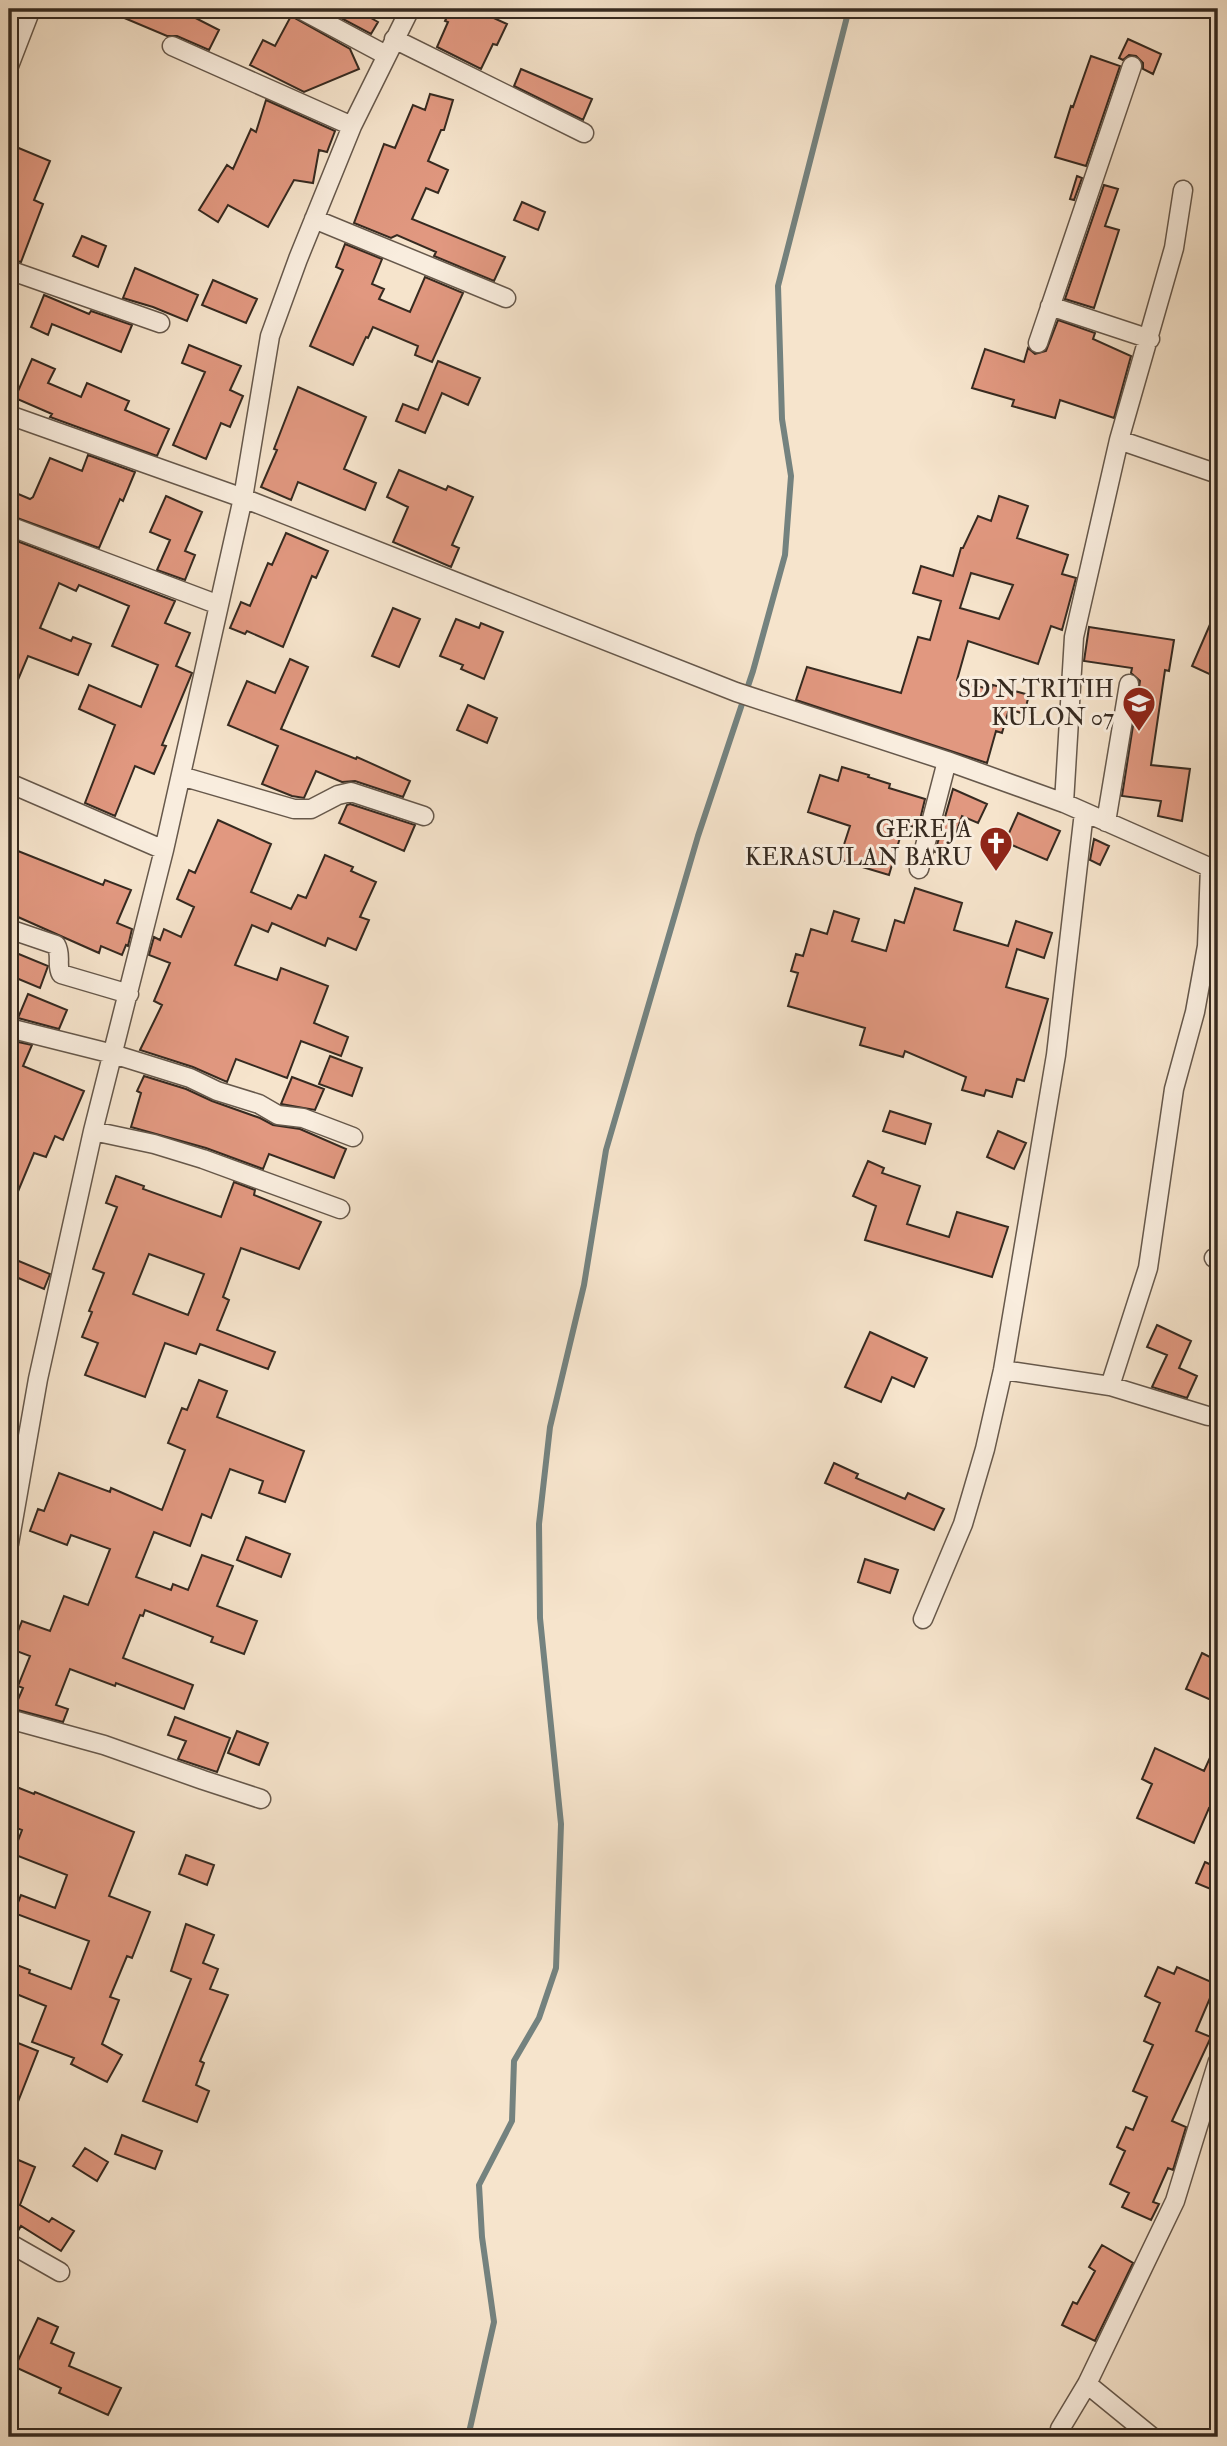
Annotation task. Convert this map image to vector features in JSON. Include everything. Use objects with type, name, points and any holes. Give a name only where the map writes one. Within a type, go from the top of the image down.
[{"type":"street","points":[[9,66],[31,9]]},
{"type":"street","points":[[300,9],[584,133]]},
{"type":"street","points":[[9,1535],[38,1378],[93,1131],[181,776],[243,498],[270,336],[352,126],[410,9]]},
{"type":"street","points":[[172,46],[352,126]]},
{"type":"street","points":[[1038,343],[1132,66]]},
{"type":"street","points":[[1064,803],[1074,637],[1119,440],[1174,248],[1183,190]]},
{"type":"street","points":[[314,219],[506,298]]},
{"type":"street","points":[[9,270],[160,323]]},
{"type":"street","points":[[1050,306],[1150,339]]},
{"type":"street","points":[[9,415],[243,498],[736,692],[947,761],[1064,803],[1214,869],[1207,946],[1195,1012],[1174,1089],[1148,1268],[1110,1385]]},
{"type":"street","points":[[1119,440],[1218,474]]},
{"type":"street","points":[[9,526],[219,605]]},
{"type":"street","points":[[1106,822],[1129,684]]},
{"type":"street","points":[[919,869],[947,761]]},
{"type":"street","points":[[181,776],[294,809],[311,809],[338,795],[351,792],[424,816]]},
{"type":"street","points":[[9,783],[163,849]]},
{"type":"street","points":[[923,1619],[963,1524],[985,1449],[1003,1370],[1056,1055],[1084,812]]},
{"type":"street","points":[[9,929],[56,945],[60,954],[58,968],[61,974],[129,994]]},
{"type":"street","points":[[9,1028],[113,1054],[190,1078],[217,1091],[259,1104],[278,1115],[303,1118],[353,1137]]},
{"type":"street","points":[[93,1131],[154,1144],[204,1159],[340,1209]]},
{"type":"street","points":[[1003,1370],[1110,1385],[1208,1416]]},
{"type":"street","points":[[9,1719],[104,1745],[261,1799]]},
{"type":"street","points":[[1059,2437],[1060,2430],[1087,2384],[1175,2201],[1218,2061]]},
{"type":"street","points":[[9,2243],[60,2272]]},
{"type":"street","points":[[1087,2384],[1152,2437]]},
{"type":"building","points":[[103,9],[178,9],[219,30],[209,50]]},
{"type":"building","points":[[324,9],[355,9],[378,22],[371,34]]},
{"type":"building","points":[[451,9],[474,9],[507,24],[497,45],[493,44],[481,69],[437,47]]},
{"type":"building","points":[[291,16],[350,49],[359,69],[304,92],[250,65],[263,40],[275,46]]},
{"type":"building","points":[[1128,39],[1161,54],[1153,74],[1143,69],[1143,63],[1136,56],[1129,55],[1123,60],[1119,58]]},
{"type":"building","points":[[1091,56],[1120,66],[1086,166],[1055,157]]},
{"type":"building","points":[[521,69],[592,99],[583,120],[514,86]]},
{"type":"building","points":[[430,94],[453,100],[444,130],[441,130],[428,161],[448,170],[438,193],[426,188],[412,219],[505,257],[494,281],[434,256],[436,252],[397,235],[391,238],[354,223],[384,144],[395,148],[413,105],[425,110]]},
{"type":"building","points":[[266,100],[335,131],[327,152],[319,150],[313,183],[294,180],[268,227],[228,205],[218,222],[199,210],[227,165],[233,169],[251,129],[256,132]]},
{"type":"building","points":[[9,144],[50,161],[34,200],[43,204],[21,262],[9,259]]},
{"type":"building","points":[[1077,176],[1082,178],[1074,200],[1070,199]]},
{"type":"building","points":[[1104,185],[1118,189],[1105,226],[1119,230],[1094,308],[1065,299]]},
{"type":"building","points":[[522,202],[545,212],[538,230],[514,220]]},
{"type":"building","points":[[82,236],[106,246],[98,267],[73,256]]},
{"type":"building","points":[[345,244],[382,259],[372,284],[384,289],[379,299],[410,312],[425,277],[463,293],[432,362],[415,355],[418,346],[373,327],[353,365],[310,346],[343,270],[336,267]]},
{"type":"building","points":[[135,268],[198,295],[187,321],[123,298]]},
{"type":"building","points":[[213,280],[257,299],[246,323],[202,305]]},
{"type":"building","points":[[44,295],[89,314],[91,311],[132,325],[121,352],[52,324],[48,335],[31,327]]},
{"type":"building","points":[[1058,320],[1095,333],[1093,339],[1131,356],[1114,418],[1060,400],[1055,418],[1012,406],[1014,400],[972,388],[985,349],[1024,362],[1028,348],[1035,354],[1046,351]]},
{"type":"building","points":[[189,345],[241,366],[230,390],[243,396],[230,427],[221,423],[206,459],[173,445],[205,372],[182,363]]},
{"type":"building","points":[[32,359],[55,369],[48,383],[81,397],[87,383],[129,401],[125,410],[169,429],[157,456],[50,417],[52,414],[15,398]]},
{"type":"building","points":[[438,361],[480,378],[468,405],[442,393],[425,433],[396,421],[403,404],[418,410]]},
{"type":"building","points":[[298,387],[366,417],[344,469],[376,483],[365,510],[298,482],[291,500],[261,487],[277,450],[274,449]]},
{"type":"building","points":[[88,455],[135,472],[99,548],[9,515],[9,490],[30,499],[33,497],[50,458],[82,471]]},
{"type":"building","points":[[399,470],[446,490],[448,486],[473,497],[452,545],[459,548],[451,567],[393,542],[408,507],[387,497]]},
{"type":"building","points":[[166,496],[202,512],[185,551],[195,555],[185,580],[157,570],[170,540],[150,532]]},
{"type":"building","points":[[999,496],[1028,506],[1017,538],[1068,555],[1062,574],[1076,578],[1062,630],[1051,626],[1038,664],[968,641],[957,680],[991,690],[993,685],[1029,695],[1024,714],[1009,709],[1002,733],[996,731],[987,763],[796,700],[807,667],[901,693],[918,637],[930,640],[941,601],[913,593],[921,566],[953,576],[961,548],[978,516],[991,521]],"holes":[[[971,573],[1013,585],[999,619],[960,608]]]},
{"type":"building","points":[[286,533],[328,551],[316,578],[312,576],[283,647],[247,631],[245,634],[230,628],[241,602],[250,606],[268,563],[272,565]]},
{"type":"building","points":[[9,538],[175,601],[165,623],[190,633],[176,666],[192,673],[162,745],[166,746],[154,774],[135,766],[115,816],[85,803],[115,725],[79,709],[89,685],[141,707],[158,665],[112,646],[129,606],[79,585],[76,591],[59,583],[40,628],[71,641],[73,637],[91,644],[78,675],[28,656],[9,701]]},
{"type":"building","points":[[1218,606],[1218,678],[1192,666]]},
{"type":"building","points":[[393,608],[420,619],[399,667],[372,656]]},
{"type":"building","points":[[456,619],[479,628],[481,623],[503,632],[484,679],[461,669],[463,665],[440,656]]},
{"type":"building","name":"SD N TRITIH KULON 07","points":[[1089,627],[1174,640],[1169,671],[1165,670],[1151,765],[1190,769],[1182,821],[1158,816],[1161,801],[1122,796],[1140,681],[1131,673],[1132,668],[1084,661]]},
{"type":"building","points":[[290,659],[308,667],[281,729],[356,759],[357,757],[410,781],[403,797],[355,781],[342,782],[316,771],[304,798],[262,784],[278,746],[228,725],[247,681],[275,693]]},
{"type":"building","points":[[468,705],[497,718],[487,743],[457,730]]},
{"type":"building","points":[[842,767],[890,784],[889,788],[925,799],[918,828],[904,824],[889,875],[839,860],[850,826],[808,812],[820,775],[838,781]]},
{"type":"building","points":[[953,789],[987,804],[978,823],[962,816],[948,857],[935,852]]},
{"type":"building","points":[[350,804],[415,825],[404,851],[339,823]]},
{"type":"building","points":[[1018,813],[1060,831],[1047,860],[1005,842]]},
{"type":"building","points":[[218,820],[271,844],[251,892],[291,909],[298,895],[306,898],[325,855],[353,867],[351,871],[376,882],[360,917],[369,920],[356,950],[328,938],[325,946],[272,923],[268,932],[252,925],[235,965],[277,980],[281,968],[328,986],[314,1023],[348,1037],[341,1056],[301,1041],[287,1078],[236,1059],[227,1082],[193,1067],[140,1050],[162,1005],[154,1001],[170,963],[149,955],[154,937],[160,940],[164,929],[181,937],[194,907],[177,899],[189,870],[195,873]]},
{"type":"building","points":[[1094,839],[1109,846],[1100,865],[1090,860]]},
{"type":"building","points":[[18,851],[103,885],[105,880],[131,890],[117,923],[132,929],[128,946],[126,945],[122,955],[101,946],[99,953],[9,913],[9,859],[14,861]]},
{"type":"building","points":[[915,888],[962,903],[954,930],[1008,946],[1016,921],[1052,933],[1044,958],[1017,949],[1006,987],[1048,999],[1024,1081],[1017,1079],[1012,1097],[986,1090],[984,1096],[962,1090],[966,1077],[905,1051],[903,1057],[860,1045],[865,1028],[788,1006],[798,973],[791,971],[796,954],[803,956],[811,929],[827,934],[834,911],[859,919],[852,941],[886,951],[895,920],[904,923]]},
{"type":"building","points":[[9,950],[48,966],[40,988],[9,975]]},
{"type":"building","points":[[28,994],[67,1010],[59,1029],[18,1018]]},
{"type":"building","points":[[9,1040],[32,1045],[23,1066],[84,1091],[63,1140],[55,1136],[46,1157],[34,1153],[9,1213]]},
{"type":"building","points":[[330,1056],[362,1068],[352,1096],[319,1084]]},
{"type":"building","points":[[144,1076],[186,1089],[273,1125],[300,1129],[346,1149],[334,1178],[269,1154],[263,1169],[206,1148],[131,1127],[141,1093],[137,1091]]},
{"type":"building","points":[[292,1077],[324,1089],[315,1110],[281,1104]]},
{"type":"building","points":[[890,1111],[931,1124],[925,1144],[883,1131]]},
{"type":"building","points":[[998,1131],[1026,1143],[1014,1169],[987,1157]]},
{"type":"building","points":[[868,1161],[884,1168],[882,1173],[920,1186],[907,1224],[949,1237],[957,1212],[1008,1227],[992,1277],[865,1240],[876,1206],[853,1196]]},
{"type":"building","points":[[116,1176],[144,1186],[143,1189],[221,1217],[234,1182],[255,1190],[254,1195],[321,1222],[299,1269],[241,1248],[223,1297],[229,1300],[217,1330],[275,1352],[268,1369],[200,1344],[196,1354],[165,1343],[145,1397],[85,1375],[98,1343],[82,1337],[104,1273],[93,1269],[117,1207],[106,1203]],"holes":[[[149,1254],[204,1274],[188,1315],[133,1294]]]},
{"type":"building","points":[[9,1257],[50,1274],[44,1289],[9,1274]]},
{"type":"building","points":[[1157,1325],[1191,1341],[1179,1368],[1197,1376],[1187,1398],[1152,1387],[1167,1355],[1147,1347]]},
{"type":"building","points":[[870,1332],[927,1358],[914,1387],[892,1377],[881,1402],[845,1387]]},
{"type":"building","points":[[199,1380],[227,1391],[217,1417],[304,1451],[285,1502],[259,1493],[263,1481],[230,1469],[211,1518],[202,1514],[190,1546],[154,1532],[136,1577],[171,1590],[173,1584],[188,1590],[202,1555],[233,1566],[217,1606],[257,1621],[244,1654],[211,1642],[213,1637],[145,1610],[143,1616],[140,1615],[123,1658],[193,1685],[184,1709],[70,1669],[56,1705],[68,1709],[63,1722],[14,1709],[23,1688],[18,1686],[30,1656],[11,1649],[22,1621],[50,1631],[64,1596],[88,1605],[110,1549],[71,1535],[67,1545],[30,1531],[38,1509],[44,1511],[59,1473],[110,1492],[111,1488],[162,1510],[185,1450],[168,1443],[182,1408],[187,1410]]},
{"type":"building","points":[[834,1463],[858,1474],[856,1478],[905,1499],[908,1493],[944,1509],[934,1530],[825,1483]]},
{"type":"building","points":[[246,1537],[290,1554],[281,1577],[237,1560]]},
{"type":"building","points":[[865,1559],[898,1570],[890,1593],[858,1582]]},
{"type":"building","points":[[1202,1653],[1218,1661],[1218,1703],[1186,1689]]},
{"type":"building","points":[[175,1717],[230,1738],[217,1772],[178,1759],[186,1741],[168,1735]]},
{"type":"building","points":[[237,1731],[268,1743],[259,1765],[228,1753]]},
{"type":"building","points":[[1218,1740],[1218,1812],[1209,1808],[1194,1843],[1137,1818],[1152,1784],[1142,1779],[1155,1748],[1204,1771]]},
{"type":"building","points":[[9,1784],[134,1832],[109,1896],[150,1912],[132,1958],[127,1956],[110,1997],[119,2000],[102,2044],[122,2055],[107,2082],[71,2064],[74,2058],[32,2042],[46,2006],[9,1991],[9,1962],[71,1989],[89,1941],[14,1913],[21,1895],[55,1908],[67,1875],[13,1854],[22,1830],[9,1825]]},
{"type":"building","points":[[186,1855],[214,1865],[207,1885],[179,1874]]},
{"type":"building","points":[[1205,1862],[1218,1868],[1218,1892],[1196,1883]]},
{"type":"building","points":[[186,1924],[214,1935],[203,1963],[218,1969],[210,1989],[228,1995],[200,2061],[204,2063],[196,2085],[209,2091],[197,2122],[143,2101],[191,1979],[171,1971]]},
{"type":"building","points":[[1158,1967],[1174,1974],[1177,1967],[1216,1984],[1196,2031],[1211,2037],[1172,2121],[1186,2127],[1173,2170],[1168,2168],[1153,2202],[1159,2204],[1151,2220],[1122,2207],[1129,2193],[1110,2184],[1125,2151],[1117,2147],[1126,2127],[1133,2130],[1147,2097],[1133,2091],[1153,2045],[1144,2041],[1160,2003],[1145,1996]]},
{"type":"building","points":[[13,2041],[38,2051],[10,2122],[9,2052]]},
{"type":"building","points":[[122,2135],[162,2151],[155,2169],[115,2154]]},
{"type":"building","points":[[85,2148],[108,2162],[97,2181],[73,2166]]},
{"type":"building","points":[[9,2156],[35,2167],[20,2205],[49,2222],[52,2218],[74,2231],[61,2251],[21,2226],[16,2234],[9,2232]]},
{"type":"building","points":[[1102,2245],[1133,2263],[1095,2341],[1062,2325],[1073,2302],[1077,2304],[1095,2271],[1089,2267]]},
{"type":"building","points":[[38,2318],[58,2327],[51,2343],[74,2353],[69,2366],[121,2388],[108,2415],[59,2393],[61,2388],[15,2367]]},
{"type":"waterway","points":[[468,2437],[494,2322],[482,2237],[479,2185],[512,2121],[514,2061],[539,2018],[556,1968],[561,1824],[540,1618],[539,1524],[550,1427],[584,1285],[606,1150],[698,836],[753,671],[785,555],[791,476],[782,419],[778,286],[849,9]]},
{"type":"place","name":"SD N TRITIH KULON 07","points":[[1139,733]]},
{"type":"place","name":"GEREJA KERASULAN BARU","points":[[996,873]]}]
